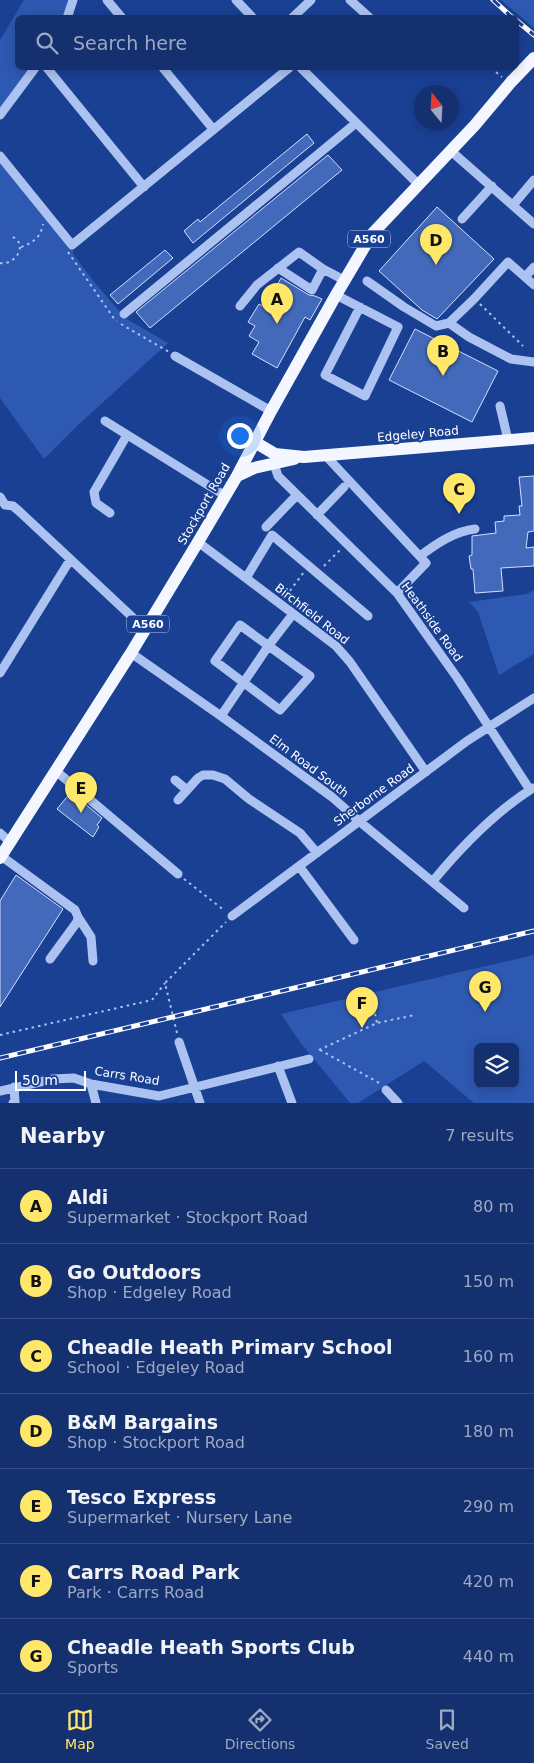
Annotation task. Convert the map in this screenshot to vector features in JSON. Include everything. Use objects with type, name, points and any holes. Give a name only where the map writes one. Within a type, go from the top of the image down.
[{"type":"main road","name":"Stockport Road","points":[[1,857],[131,653],[198,542],[237,476],[344,280],[372,234],[451,151],[531,61]]},
{"type":"main road","name":"A560","points":[[266,450],[264,439],[273,421],[271,411]]},
{"type":"main road","name":"Edgeley Road","points":[[251,448],[258,444],[275,454],[304,457],[534,438]]},
{"type":"main road","points":[[251,448],[275,468]]},
{"type":"main road","name":"Edgeley Road","points":[[237,476],[254,468],[275,468],[304,457]]},
{"type":"street","points":[[68,15],[73,0]]},
{"type":"street","points":[[107,0],[120,15]]},
{"type":"street","points":[[236,0],[250,15]]},
{"type":"street","points":[[295,15],[311,0]]},
{"type":"street","points":[[350,0],[367,15]]},
{"type":"street","points":[[0,116],[34,70]]},
{"type":"street","points":[[49,70],[144,187]]},
{"type":"street","points":[[165,70],[213,129]]},
{"type":"street","points":[[0,156],[72,245],[287,70]]},
{"type":"street","points":[[303,70],[418,184]]},
{"type":"street","points":[[124,314],[356,123]]},
{"type":"street","points":[[451,151],[534,224]]},
{"type":"street","points":[[513,205],[533,184]]},
{"type":"street","points":[[462,219],[492,186]]},
{"type":"street","points":[[240,306],[257,285],[299,252],[323,269],[344,280]]},
{"type":"street","points":[[367,281],[404,307],[436,326],[448,323],[474,299],[508,262],[534,285]]},
{"type":"street","points":[[525,277],[534,267]]},
{"type":"street","points":[[278,268],[312,290],[323,269]]},
{"type":"street","points":[[336,295],[360,307],[398,327],[365,396],[325,374],[360,307]]},
{"type":"street","points":[[448,323],[469,337],[511,359],[534,362]]},
{"type":"street","points":[[175,356],[271,411]]},
{"type":"street","points":[[500,406],[508,440]]},
{"type":"street","points":[[104,421],[224,496]]},
{"type":"street","points":[[110,513],[96,502],[94,492],[128,435]]},
{"type":"street","points":[[326,456],[426,563],[397,592]]},
{"type":"street","name":"Heathside Road","points":[[275,468],[297,495],[397,592],[532,789]]},
{"type":"street","points":[[317,515],[344,487]]},
{"type":"street","points":[[266,527],[297,495]]},
{"type":"street","points":[[2,503],[13,506],[20,512],[145,630]]},
{"type":"street","points":[[420,556],[458,533],[475,529]]},
{"type":"street","points":[[246,578],[272,535],[368,616]]},
{"type":"street","name":"Birchfield Road","points":[[198,542],[336,646],[350,662],[426,772]]},
{"type":"street","points":[[0,673],[70,560]]},
{"type":"street","points":[[221,716],[269,645],[293,614]]},
{"type":"street","points":[[240,625],[269,645],[310,676],[280,710],[214,661],[240,625]]},
{"type":"street","name":"Elm Road South","points":[[131,653],[332,797],[358,821],[464,908]]},
{"type":"street","name":"Sherborne Road","points":[[232,916],[489,726],[534,698]]},
{"type":"street","points":[[56,771],[178,874]]},
{"type":"street","points":[[178,800],[203,775],[225,779],[249,799],[300,833],[318,853]]},
{"type":"street","points":[[175,780],[187,790]]},
{"type":"street","points":[[433,881],[462,847],[532,789]]},
{"type":"street","points":[[0,833],[10,842]]},
{"type":"street","points":[[1,857],[75,910],[91,937],[93,961]]},
{"type":"street","points":[[299,866],[354,940]]},
{"type":"street","points":[[50,958],[77,922],[78,916]]},
{"type":"street","points":[[179,1042],[200,1103]]},
{"type":"street","name":"Carrs Road","points":[[0,1090],[53,1078],[74,1078],[91,1084],[159,1096],[309,1059]]},
{"type":"street","points":[[278,1066],[292,1103]]},
{"type":"street","points":[[91,1084],[96,1103]]},
{"type":"street","points":[[14,1087],[14,1102]]},
{"type":"street","points":[[386,1090],[398,1103]]},
{"type":"path","points":[[493,70],[510,84]]},
{"type":"path","points":[[21,248],[33,242],[42,232],[43,220],[47,215]]},
{"type":"path","points":[[0,263],[9,263],[19,254],[20,243],[10,236]]},
{"type":"path","points":[[72,245],[68,253],[114,320],[175,356]]},
{"type":"path","points":[[474,299],[523,346]]},
{"type":"path","points":[[317,574],[346,543]]},
{"type":"path","points":[[280,604],[309,566]]},
{"type":"path","points":[[0,1035],[152,1000],[165,983],[232,916],[178,874]]},
{"type":"path","points":[[165,983],[179,1042]]},
{"type":"path","points":[[372,1000],[377,1023]]},
{"type":"path","points":[[309,1059],[318,1050],[377,1023],[415,1015]]},
{"type":"path","points":[[318,1050],[380,1084],[385,1083],[386,1090]]},
{"type":"shaded area","points":[[24,0],[68,0],[64,15],[15,15]]},
{"type":"shaded area","points":[[501,0],[534,0],[534,28]]},
{"type":"shaded area","points":[[15,15],[15,70],[30,70],[0,111],[0,40]]},
{"type":"shaded area","points":[[0,162],[73,246],[73,254],[125,318],[168,343],[77,426],[44,459],[0,398]]},
{"type":"shaded area","points":[[534,590],[534,654],[499,675],[478,612],[469,602],[527,594]]},
{"type":"shaded area","points":[[534,955],[534,1103],[474,1103],[424,1061],[358,1103],[350,1103],[300,1042],[281,1014]]},
{"type":"building","points":[[307,134],[314,143],[193,243],[184,231],[198,219],[200,222]]},
{"type":"building","points":[[328,155],[342,170],[150,328],[136,312]]},
{"type":"building","points":[[437,207],[494,259],[437,319],[422,310],[379,271]]},
{"type":"building","points":[[165,250],[173,258],[118,304],[110,295]]},
{"type":"building","points":[[281,278],[309,295],[322,299],[310,320],[305,317],[277,368],[252,354],[259,342],[249,336],[255,326],[248,322],[259,304],[265,307]]},
{"type":"building","points":[[415,329],[498,371],[472,422],[389,380]]},
{"type":"building","points":[[534,476],[534,531],[528,532],[526,548],[534,547],[534,566],[501,568],[503,591],[475,593],[473,569],[471,569],[469,556],[472,555],[472,536],[496,533],[495,522],[504,521],[504,516],[520,515],[519,506],[522,506],[519,477]]},
{"type":"building","points":[[71,792],[102,818],[97,825],[99,827],[93,837],[57,809]]},
{"type":"building","points":[[16,875],[63,909],[0,1007],[0,901]]},
{"type":"railway","points":[[493,0],[510,15]]},
{"type":"railway","points":[[519,22],[534,35]]},
{"type":"railway","points":[[0,1058],[534,931]]},
{"type":"place","name":"B&M Bargains","points":[[436,265]]},
{"type":"place","name":"Aldi","points":[[277,324]]},
{"type":"place","name":"Go Outdoors","points":[[443,376]]},
{"type":"place","name":"Cheadle Heath Primary School","points":[[459,514]]},
{"type":"place","name":"Tesco Express","points":[[81,813]]},
{"type":"place","name":"Cheadle Heath Sports Club","points":[[485,1012]]},
{"type":"place","name":"Carrs Road Park","points":[[362,1028]]}]
